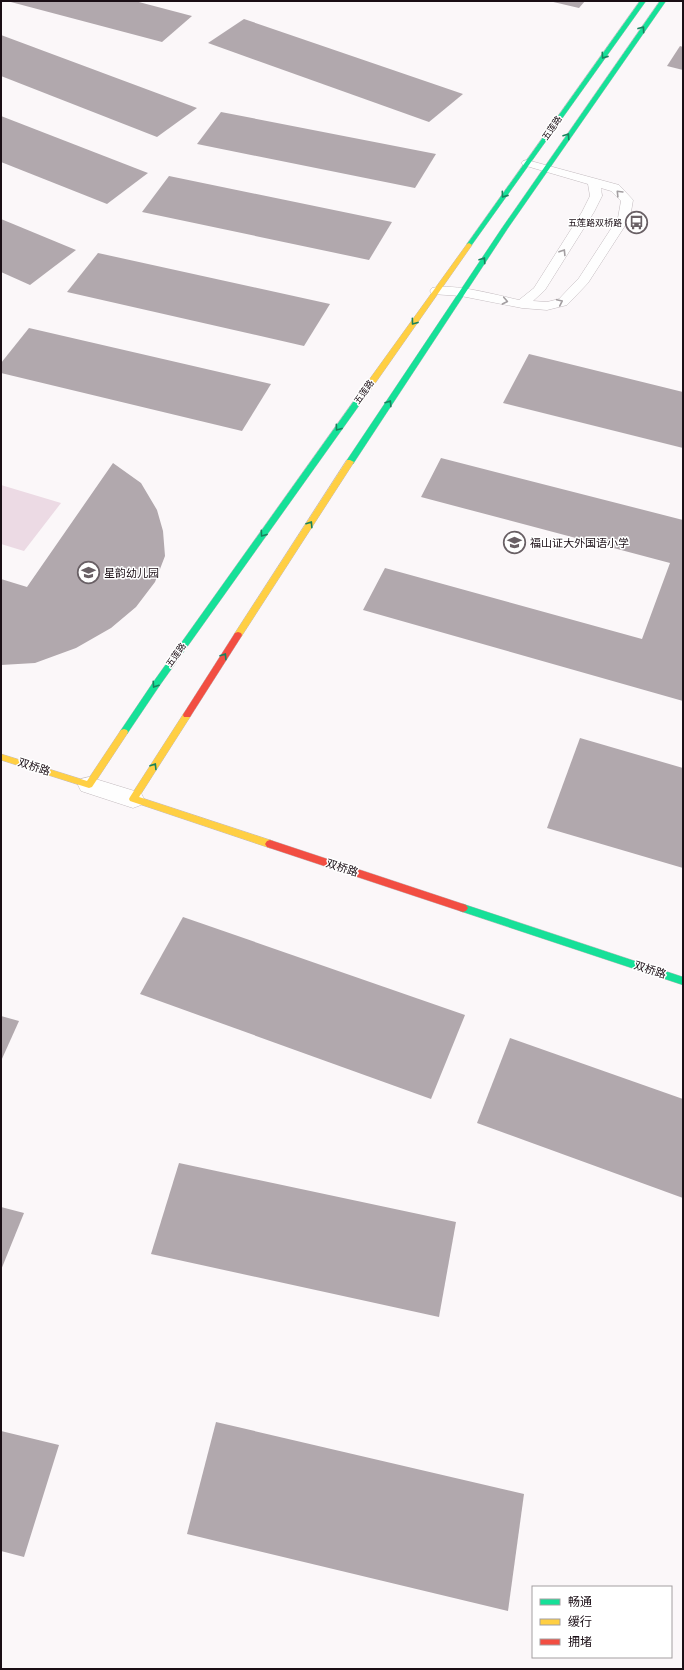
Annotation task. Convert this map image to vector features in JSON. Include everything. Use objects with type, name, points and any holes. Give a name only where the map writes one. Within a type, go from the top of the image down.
[{"type":"street","name":"五莲路","points":[[89,785],[156,683],[643,1]]},
{"type":"street","name":"五莲路","points":[[133,799],[196,699],[461,292],[597,91],[663,1]]},
{"type":"street","name":"双桥路","points":[[1,756],[683,981]]},
{"type":"lane","points":[[436,291],[461,292],[522,304],[547,306],[563,302],[584,280],[624,218],[627,200],[615,188],[527,163]]},
{"type":"lane","points":[[522,304],[539,290],[588,212],[596,196],[594,182]]},
{"type":"shaded area","points":[[1,485],[61,503],[24,551],[1,544]]},
{"type":"building","points":[[7,1],[135,1],[192,16],[162,42]]},
{"type":"building","points":[[549,1],[585,1],[579,8]]},
{"type":"building","points":[[244,19],[463,94],[429,122],[208,43]]},
{"type":"building","points":[[1,35],[197,108],[157,137],[1,76]]},
{"type":"building","points":[[680,46],[683,47],[683,70],[667,66]]},
{"type":"building","points":[[221,112],[436,154],[415,188],[197,144]]},
{"type":"building","points":[[1,116],[148,173],[107,204],[1,162]]},
{"type":"building","points":[[169,176],[392,222],[369,260],[142,212]]},
{"type":"building","points":[[1,219],[76,250],[30,285],[1,272]]},
{"type":"building","points":[[98,253],[330,304],[304,346],[67,292]]},
{"type":"building","points":[[29,328],[271,384],[242,431],[1,373],[1,363]]},
{"type":"building","points":[[529,354],[683,392],[683,448],[503,403]]},
{"type":"building","points":[[441,458],[683,520],[683,701],[363,610],[385,568],[642,639],[670,563],[421,497]]},
{"type":"building","points":[[113,463],[141,483],[157,510],[163,531],[165,556],[155,582],[136,607],[111,628],[76,648],[35,663],[1,665],[1,579],[27,587]]},
{"type":"building","points":[[580,738],[683,768],[683,868],[547,828]]},
{"type":"building","points":[[183,917],[465,1015],[431,1099],[140,994]]},
{"type":"building","points":[[1,1016],[19,1021],[1,1061]]},
{"type":"building","points":[[510,1038],[683,1099],[683,1198],[477,1123]]},
{"type":"building","points":[[179,1163],[456,1222],[439,1317],[151,1254]]},
{"type":"building","points":[[1,1207],[24,1213],[1,1270]]},
{"type":"building","points":[[216,1422],[524,1494],[508,1611],[187,1534]]},
{"type":"building","points":[[1,1431],[59,1445],[24,1557],[1,1551]]},
{"type":"traffic: fast","points":[[469,245],[643,1]]},
{"type":"traffic: fast","points":[[350,462],[505,228],[663,1]]},
{"type":"traffic: fast","points":[[124,732],[157,683],[359,400]]},
{"type":"traffic: fast","points":[[463,908],[683,981]]},
{"type":"traffic: slow","points":[[359,400],[469,245]]},
{"type":"traffic: slow","points":[[238,635],[350,462]]},
{"type":"traffic: slow","points":[[187,715],[133,799],[270,844]]},
{"type":"traffic: slow","points":[[1,757],[89,785],[124,732]]},
{"type":"traffic: jam","points":[[187,715],[238,635]]},
{"type":"traffic: jam","points":[[270,844],[463,908]]},
{"type":"place","name":"五莲路双桥路","points":[[637,223]]},
{"type":"place","name":"福山证大外国语小学","points":[[515,543]]},
{"type":"place","name":"星韵幼儿园","points":[[89,573]]}]
